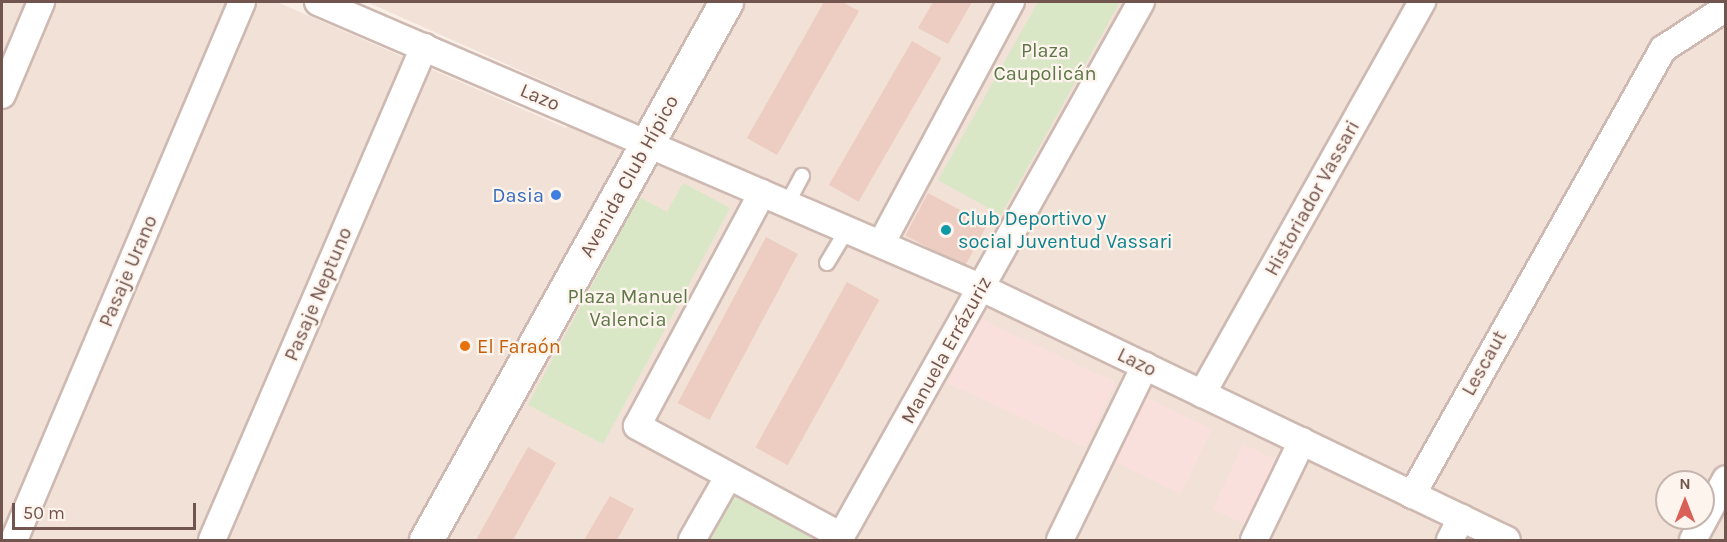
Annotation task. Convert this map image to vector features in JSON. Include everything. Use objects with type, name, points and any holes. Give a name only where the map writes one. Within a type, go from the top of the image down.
[{"type":"main road","name":"Avenida Club Hípico","points":[[426,540],[726,2]]},
{"type":"street","points":[[2,95],[41,2]]},
{"type":"street","name":"Pasaje Urano","points":[[14,540],[242,2]]},
{"type":"street","name":"Lazo","points":[[318,2],[982,288],[1412,495],[1456,529],[1507,540]]},
{"type":"street","points":[[881,244],[1011,2]]},
{"type":"street","name":"Manuela Errázuriz","points":[[840,538],[1141,2]]},
{"type":"street","name":"Historiador Vassari","points":[[1202,394],[1422,2]]},
{"type":"street","name":"Lescaut","points":[[1412,495],[1557,232],[1663,49],[1725,8]]},
{"type":"street","name":"Pasaje Neptuno","points":[[212,540],[424,47]]},
{"type":"street","points":[[762,193],[637,426],[840,538]]},
{"type":"street","points":[[1060,540],[1145,366]]},
{"type":"street","points":[[1254,540],[1302,441]]},
{"type":"street","points":[[692,540],[728,477]]},
{"type":"street","points":[[1694,540],[1725,479]]},
{"type":"lane","points":[[787,204],[802,176]]},
{"type":"lane","points":[[827,263],[847,230]]},
{"type":"shaded area","points":[[2,2],[277,2],[566,128],[582,98],[367,2],[1725,2],[1725,540],[2,540]]},
{"type":"shaded area","points":[[978,318],[1116,382],[1085,447],[948,383]]},
{"type":"shaded area","points":[[1144,396],[1212,429],[1181,494],[1112,461]]},
{"type":"shaded area","points":[[1243,444],[1277,460],[1247,525],[1213,509]]},
{"type":"green space","name":"Plaza Caupolicán","points":[[1038,2],[1120,2],[1001,215],[938,180]]},
{"type":"green space","name":"Plaza Manuel Valencia","points":[[683,183],[730,208],[603,444],[528,405],[639,197],[667,212]]},
{"type":"green space","points":[[734,486],[815,529],[809,540],[705,540]]},
{"type":"building","points":[[824,2],[842,2],[859,11],[777,155],[747,138]]},
{"type":"building","points":[[933,2],[972,2],[948,44],[918,28]]},
{"type":"building","points":[[912,41],[941,58],[858,202],[829,185]]},
{"type":"building","name":"Club Deportivo y social Juventud Vassari","points":[[928,193],[987,224],[965,267],[905,235]]},
{"type":"building","points":[[766,237],[798,254],[710,420],[678,403]]},
{"type":"building","points":[[847,282],[879,300],[788,465],[755,447]]},
{"type":"building","points":[[528,447],[556,463],[513,540],[476,540]]},
{"type":"building","points":[[610,496],[634,509],[617,540],[584,540]]},
{"type":"place","name":"Dasia","points":[[556,195]]},
{"type":"place","name":"Club Deportivo y social Juventud Vassari","points":[[946,230]]},
{"type":"place","name":"El Faraón","points":[[465,346]]}]
